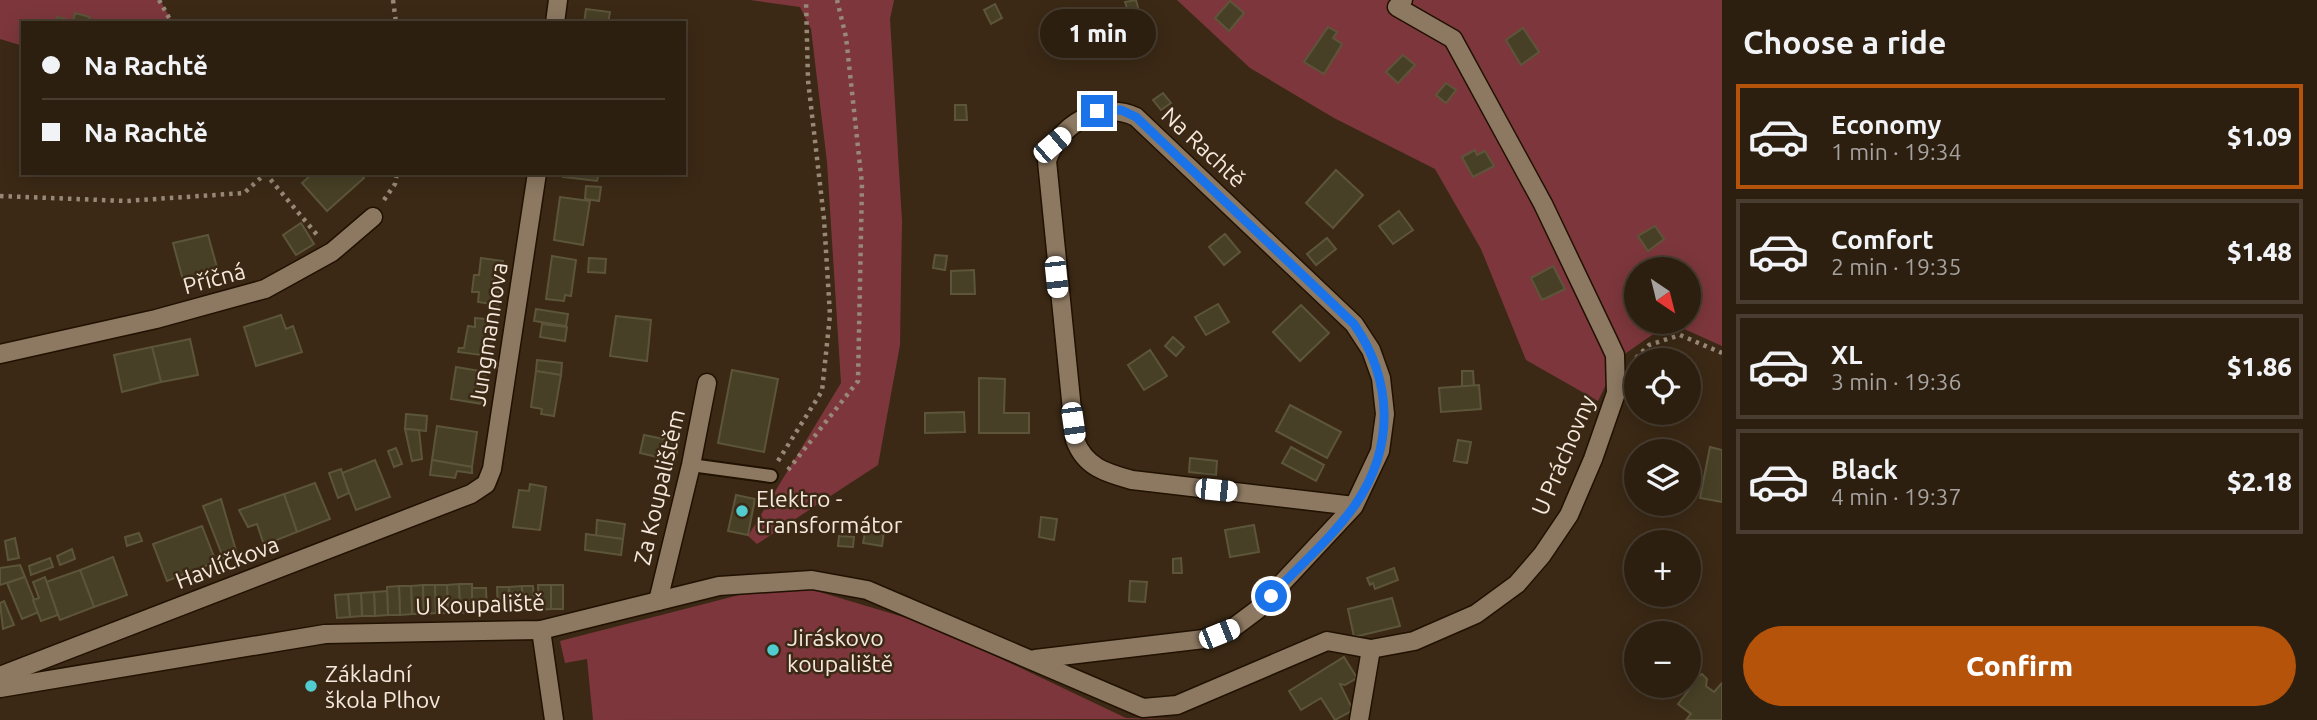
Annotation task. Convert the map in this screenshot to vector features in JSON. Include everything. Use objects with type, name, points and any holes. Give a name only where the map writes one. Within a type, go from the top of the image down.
[{"type":"street","points":[[555,21],[558,0]]},
{"type":"street","name":"U Práchovny","points":[[1031,659],[1143,708],[1177,705],[1327,641],[1371,649],[1414,641],[1476,614],[1517,584],[1569,515],[1616,393],[1615,355],[1543,204],[1453,38],[1395,2]]},
{"type":"street","name":"Na Rachtě","points":[[1031,659],[1204,639],[1233,628],[1257,610],[1354,506],[1380,451],[1385,414],[1378,368],[1371,350],[1354,324],[1136,117],[1121,110],[1097,111],[1052,145],[1047,161],[1065,355],[1075,440],[1080,453],[1088,463],[1107,474],[1132,480],[1354,506]]},
{"type":"street","name":"Jungmannova","points":[[471,494],[486,484],[492,469],[537,175]]},
{"type":"street","name":"Příčná","points":[[0,354],[156,319],[265,289],[332,253],[373,217]]},
{"type":"street","name":"Za Koupalištěm","points":[[658,601],[691,465],[707,383]]},
{"type":"street","name":"Havlíčkova","points":[[0,676],[471,494]]},
{"type":"street","name":"U Koupaliště","points":[[0,688],[325,634],[541,630],[719,586],[812,580],[867,590],[1031,659]]},
{"type":"street","points":[[541,630],[554,720]]},
{"type":"street","points":[[1359,720],[1371,649]]},
{"type":"lane","points":[[691,465],[769,476]]},
{"type":"path","points":[[159,0],[172,21]]},
{"type":"path","points":[[393,0],[396,21]]},
{"type":"path","points":[[806,0],[808,80],[824,219],[829,296],[826,367],[822,391],[769,476],[777,485],[858,381],[862,184],[846,37],[837,0]]},
{"type":"path","points":[[0,196],[126,201],[244,192],[264,175]]},
{"type":"path","points":[[266,175],[332,253]]},
{"type":"path","points":[[373,217],[395,184],[397,175]]},
{"type":"path","name":"U Práchovny","points":[[1616,393],[1632,361],[1649,345],[1680,335],[1722,354]]},
{"type":"shaded area","points":[[0,0],[160,0],[172,21],[21,21],[21,45],[0,39]]},
{"type":"shaded area","points":[[750,0],[894,0],[890,19],[902,221],[900,345],[878,465],[757,544],[748,536],[841,383],[827,162],[811,29],[800,7]]},
{"type":"shaded area","points":[[1177,0],[1722,0],[1722,346],[1695,334],[1701,334],[1701,257],[1624,257],[1624,334],[1656,334],[1633,348],[1624,348],[1624,355],[1619,358],[1598,401],[1526,360],[1481,249],[1435,169],[1334,118],[1250,68]]},
{"type":"shaded area","name":"Jiráskovo koupaliště","points":[[813,590],[930,625],[1126,718],[1181,719],[593,720],[587,659],[565,663],[560,641],[747,593]]},
{"type":"building","points":[[1136,0],[1139,11],[1129,14],[1125,2]]},
{"type":"building","points":[[1230,1],[1244,13],[1229,31],[1215,18]]},
{"type":"building","points":[[995,4],[1002,18],[991,24],[984,10]]},
{"type":"building","points":[[586,9],[610,12],[608,21],[584,21]]},
{"type":"building","points":[[75,13],[90,17],[89,21],[73,21]]},
{"type":"building","points":[[57,17],[73,21],[56,21]]},
{"type":"building","points":[[1328,27],[1337,32],[1333,38],[1342,44],[1324,74],[1304,62]]},
{"type":"building","points":[[1523,28],[1539,52],[1521,65],[1506,40]]},
{"type":"building","points":[[1403,55],[1415,65],[1398,83],[1386,72]]},
{"type":"building","points":[[1446,83],[1456,90],[1446,103],[1436,95]]},
{"type":"building","points":[[1163,93],[1171,103],[1161,110],[1153,100]]},
{"type":"building","points":[[955,105],[966,105],[967,120],[955,120]]},
{"type":"building","points":[[1475,150],[1477,155],[1485,151],[1494,166],[1473,177],[1462,157]]},
{"type":"building","points":[[1336,170],[1363,195],[1333,228],[1306,203]]},
{"type":"building","points":[[311,175],[361,175],[364,178],[327,211],[302,183]]},
{"type":"building","points":[[564,175],[598,175],[597,181]]},
{"type":"building","points":[[586,186],[601,187],[599,201],[585,199]]},
{"type":"building","points":[[560,197],[590,201],[583,245],[554,240]]},
{"type":"building","points":[[1399,211],[1413,230],[1393,244],[1379,226]]},
{"type":"building","points":[[301,223],[314,244],[296,255],[283,235]]},
{"type":"building","points":[[1655,226],[1664,239],[1648,251],[1638,236]]},
{"type":"building","points":[[1225,234],[1240,252],[1224,265],[1209,247]]},
{"type":"building","points":[[208,235],[218,271],[183,280],[173,243]]},
{"type":"building","points":[[1327,238],[1336,249],[1316,265],[1307,254]]},
{"type":"building","points":[[935,255],[947,256],[945,270],[933,268]]},
{"type":"building","points":[[552,256],[576,260],[571,296],[565,295],[564,301],[546,299]]},
{"type":"building","points":[[481,258],[503,261],[498,305],[478,302],[479,292],[472,292],[474,275],[479,275]]},
{"type":"building","points":[[589,258],[606,259],[605,273],[588,272]]},
{"type":"building","points":[[1553,266],[1565,289],[1542,300],[1531,278]]},
{"type":"building","points":[[974,270],[975,294],[951,294],[951,271]]},
{"type":"building","points":[[1218,304],[1229,322],[1206,335],[1195,317]]},
{"type":"building","points":[[1301,305],[1329,333],[1300,361],[1273,332]]},
{"type":"building","points":[[536,309],[568,314],[566,326],[534,321]]},
{"type":"building","points":[[281,315],[286,329],[293,326],[302,352],[256,366],[244,327]]},
{"type":"building","points":[[616,316],[651,320],[647,361],[610,356]]},
{"type":"building","points":[[475,318],[495,320],[489,356],[458,352],[459,348],[464,348],[468,326],[475,327]]},
{"type":"building","points":[[542,324],[567,327],[565,341],[540,337]]},
{"type":"building","points":[[1173,337],[1184,347],[1176,356],[1165,346]]},
{"type":"building","points":[[190,339],[198,375],[161,382],[152,347]]},
{"type":"building","points":[[152,347],[161,382],[122,392],[114,355]]},
{"type":"building","points":[[1150,350],[1167,376],[1144,390],[1128,365]]},
{"type":"building","points":[[537,360],[562,363],[561,375],[536,371]]},
{"type":"building","points":[[456,367],[486,372],[482,404],[451,399]]},
{"type":"building","points":[[732,370],[778,379],[764,452],[718,443]]},
{"type":"building","points":[[536,371],[561,375],[554,416],[541,414],[542,409],[531,407]]},
{"type":"building","points":[[1462,371],[1473,371],[1474,386],[1462,387]]},
{"type":"building","points":[[979,378],[1005,379],[1004,413],[1029,413],[1029,433],[979,433]]},
{"type":"building","points":[[1479,385],[1481,409],[1441,412],[1439,388]]},
{"type":"building","points":[[1290,405],[1341,432],[1327,458],[1276,431]]},
{"type":"building","points":[[964,412],[965,432],[925,433],[925,413]]},
{"type":"building","points":[[406,414],[427,416],[426,431],[405,429]]},
{"type":"building","points":[[437,426],[477,432],[472,467],[432,460]]},
{"type":"building","points":[[405,429],[419,430],[422,459],[412,461]]},
{"type":"building","points":[[644,435],[679,442],[675,461],[640,453]]},
{"type":"building","points":[[1458,440],[1471,442],[1467,463],[1454,461]]},
{"type":"building","points":[[1291,447],[1324,465],[1316,481],[1282,463]]},
{"type":"building","points":[[1710,447],[1722,450],[1722,502],[1701,498]]},
{"type":"building","points":[[396,448],[402,464],[394,467],[388,451]]},
{"type":"building","points":[[1190,458],[1217,461],[1216,475],[1189,472]]},
{"type":"building","points":[[375,460],[390,497],[356,510],[342,473]]},
{"type":"building","points":[[432,460],[472,467],[472,473],[457,471],[455,478],[430,475]]},
{"type":"building","points":[[341,469],[349,493],[338,498],[329,473]]},
{"type":"building","points":[[315,483],[330,519],[297,532],[284,494]]},
{"type":"building","points":[[530,484],[546,487],[540,530],[513,527],[519,490],[529,491]]},
{"type":"building","points":[[284,494],[297,532],[264,545],[257,524],[248,527],[239,510]]},
{"type":"building","name":"Elektro - transformátor","points":[[736,495],[755,499],[748,535],[728,531]]},
{"type":"building","points":[[221,499],[237,554],[224,560],[203,506]]},
{"type":"building","points":[[1041,517],[1057,519],[1054,540],[1039,537]]},
{"type":"building","points":[[597,520],[625,524],[623,539],[596,536]]},
{"type":"building","points":[[1254,525],[1259,552],[1230,557],[1225,530]]},
{"type":"building","points":[[202,526],[216,562],[167,581],[153,544]]},
{"type":"building","points":[[866,528],[884,532],[882,546],[863,543]]},
{"type":"building","points":[[139,533],[142,541],[127,546],[125,537]]},
{"type":"building","points":[[586,534],[623,539],[621,555],[585,550]]},
{"type":"building","points":[[839,536],[854,537],[853,547],[838,546]]},
{"type":"building","points":[[15,538],[19,558],[8,560],[5,541]]},
{"type":"building","points":[[72,549],[75,559],[60,565],[57,556]]},
{"type":"building","points":[[113,557],[127,595],[94,607],[80,570]]},
{"type":"building","points":[[50,558],[53,567],[31,575],[29,566]]},
{"type":"building","points":[[1181,558],[1182,573],[1173,573],[1173,559]]},
{"type":"building","points":[[20,565],[25,577],[0,585],[0,568]]},
{"type":"building","points":[[1394,568],[1398,580],[1375,589],[1373,583],[1370,585],[1367,578]]},
{"type":"building","points":[[80,570],[94,607],[60,620],[46,582]]},
{"type":"building","points":[[25,577],[39,612],[22,619],[7,583]]},
{"type":"building","points":[[45,577],[58,615],[41,621],[33,600],[39,598],[33,582]]},
{"type":"building","points":[[1130,581],[1147,582],[1145,602],[1129,601]]},
{"type":"building","points":[[459,584],[472,584],[472,612],[460,613]]},
{"type":"building","points":[[459,584],[460,613],[448,613],[447,585]]},
{"type":"building","points":[[423,585],[424,614],[412,614],[411,586]]},
{"type":"building","points":[[423,585],[435,585],[436,613],[424,614]]},
{"type":"building","points":[[435,585],[447,585],[448,613],[436,613]]},
{"type":"building","points":[[538,585],[551,585],[551,609],[539,610]]},
{"type":"building","points":[[551,585],[563,585],[563,609],[551,609]]},
{"type":"building","points":[[399,586],[411,586],[412,614],[400,615]]},
{"type":"building","points":[[399,586],[400,615],[388,615],[387,587]]},
{"type":"building","points":[[522,586],[533,586],[535,610],[522,610]]},
{"type":"building","points":[[522,586],[522,610],[510,611],[509,587]]},
{"type":"building","points":[[497,587],[509,587],[510,611],[498,611]]},
{"type":"building","points":[[472,588],[486,588],[487,612],[472,612]]},
{"type":"building","points":[[387,591],[388,615],[375,616],[374,592]]},
{"type":"building","points":[[374,592],[375,616],[362,616],[361,593]]},
{"type":"building","points":[[361,593],[362,616],[350,617],[348,594]]},
{"type":"building","points":[[348,594],[350,617],[337,618],[335,595]]},
{"type":"building","points":[[1392,598],[1400,626],[1354,637],[1348,609]]},
{"type":"building","points":[[4,601],[14,625],[3,629],[0,603]]},
{"type":"building","points":[[1344,657],[1357,678],[1345,685],[1340,684],[1353,710],[1335,720],[1321,698],[1301,710],[1289,691]]},
{"type":"building","points":[[1701,675],[1707,679],[1706,686],[1714,692],[1722,683],[1722,720],[1686,720],[1691,714],[1678,704],[1683,698],[1701,698]]},
{"type":"place","name":"Elektro - transformátor","points":[[742,511]]},
{"type":"place","name":"Jiráskovo koupaliště","points":[[773,650]]},
{"type":"place","name":"Základní škola Plhov","points":[[311,686]]},
{"type":"route","points":[[1097,111],[1121,110],[1136,117],[1354,324],[1371,350],[1381,378],[1385,414],[1380,451],[1368,482],[1354,506],[1271,596]]}]
